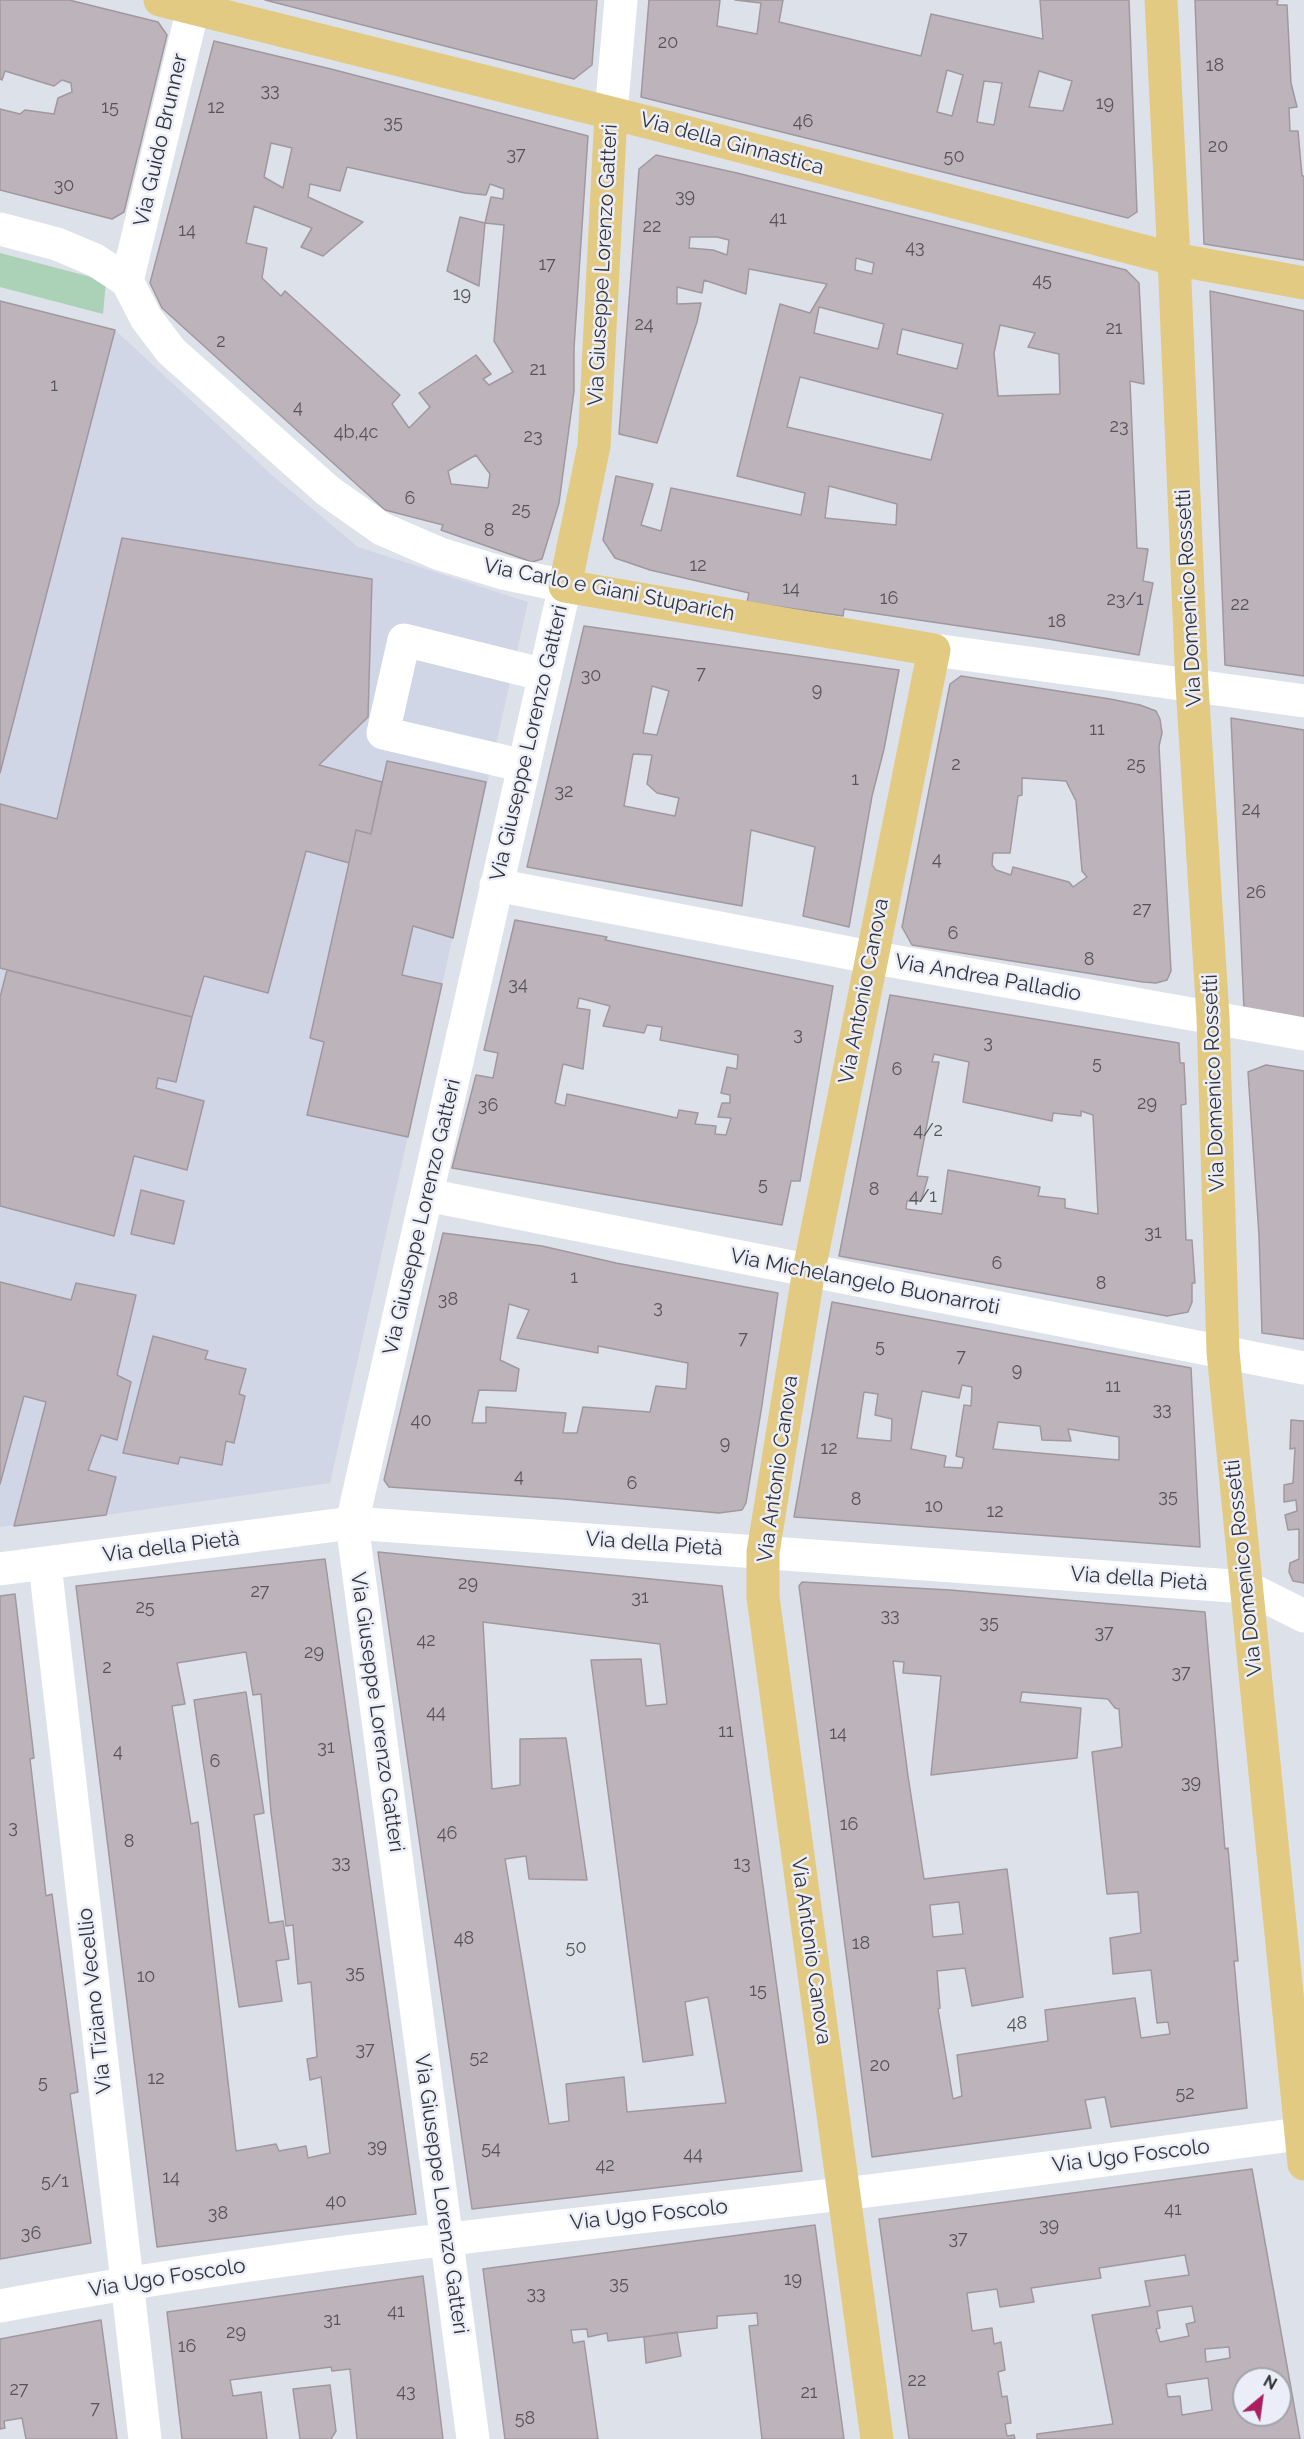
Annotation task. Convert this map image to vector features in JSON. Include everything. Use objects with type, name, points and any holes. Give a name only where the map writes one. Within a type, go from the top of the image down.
[{"type":"main road","name":"Via della Ginnastica","points":[[160,0],[194,4],[1174,259],[1304,284]]},
{"type":"main road","name":"Via Domenico Rossetti","points":[[1161,0],[1192,685],[1213,1017],[1223,1352],[1302,2149]]},
{"type":"main road","name":"Via Giuseppe Lorenzo Gatteri","points":[[565,586],[594,446],[611,113]]},
{"type":"main road","name":"Via Carlo e Giani Stuparich","points":[[565,586],[934,650]]},
{"type":"main road","name":"Via Antonio Canova","points":[[877,2439],[763,1597],[763,1552],[809,1270],[870,957],[934,650]]},
{"type":"street","name":"Via Giuseppe Lorenzo Gatteri","points":[[611,113],[621,0]]},
{"type":"street","name":"Via Guido Brunner","points":[[128,281],[194,4]]},
{"type":"street","points":[[0,229],[67,248],[95,260],[128,281]]},
{"type":"street","name":"Via Carlo e Giani Stuparich","points":[[128,281],[146,318],[171,351],[328,491],[382,529],[461,560],[503,573],[565,586]]},
{"type":"street","name":"Via Giuseppe Lorenzo Gatteri","points":[[473,2439],[352,1523],[565,586]]},
{"type":"street","points":[[524,766],[383,733],[404,640],[545,675]]},
{"type":"street","name":"Via Carlo e Giani Stuparich","points":[[934,650],[1304,701]]},
{"type":"street","name":"Via Andrea Palladio","points":[[496,885],[870,957],[1304,1034]]},
{"type":"street","name":"Via Michelangelo Buonarroti","points":[[427,1195],[1304,1368]]},
{"type":"street","name":"Via della Pietà","points":[[0,1569],[352,1523],[1246,1587],[1304,1616]]},
{"type":"street","name":"Via Tiziano Vecellio","points":[[45,1564],[145,2439]]},
{"type":"street","name":"Via Ugo Foscolo","points":[[0,2306],[127,2282],[447,2238],[844,2194],[1302,2149]]},
{"type":"shaded area","points":[[0,301],[115,330],[273,476],[358,547],[528,602],[330,1483],[106,1515],[0,1527]]},
{"type":"green space","points":[[0,253],[106,281],[103,314],[0,287]]},
{"type":"building","points":[[0,0],[69,0],[158,22],[167,35],[124,212],[112,219],[0,190],[0,109],[20,114],[25,110],[54,114],[58,98],[72,92],[71,83],[62,80],[54,86],[5,71],[2,80],[0,79]]},
{"type":"building","points":[[265,0],[597,0],[592,65],[574,79]]},
{"type":"building","points":[[649,0],[720,0],[717,26],[757,34],[761,3],[735,0],[783,0],[779,22],[921,56],[931,14],[1043,39],[1040,0],[1129,0],[1137,212],[1128,218],[641,97]],"holes":[[[947,70],[963,75],[952,116],[937,112]],[[1039,71],[1072,81],[1063,111],[1029,107]],[[984,81],[1002,83],[994,125],[977,122]]]},
{"type":"building","points":[[1195,0],[1278,0],[1277,5],[1287,5],[1291,83],[1297,107],[1289,108],[1290,131],[1298,131],[1302,176],[1304,176],[1304,260],[1204,244]]},
{"type":"building","points":[[214,41],[588,136],[574,348],[574,391],[559,503],[542,559],[532,562],[441,530],[443,525],[385,510],[162,308],[150,283]],"holes":[[[271,143],[292,148],[283,188],[264,177]],[[347,167],[465,193],[486,195],[490,184],[504,189],[503,199],[491,197],[485,223],[504,225],[494,341],[513,372],[489,385],[483,379],[491,374],[476,355],[419,393],[430,407],[409,428],[392,404],[400,395],[285,291],[281,296],[262,278],[267,248],[246,243],[254,206],[312,228],[301,247],[323,256],[363,222],[308,197],[310,184],[340,191]],[[476,455],[490,474],[488,488],[451,484],[448,471]]]},
{"type":"building","points":[[656,155],[1126,270],[1139,283],[1144,384],[1130,381],[1137,548],[1148,549],[1143,581],[1153,583],[1139,655],[844,609],[843,616],[747,602],[749,593],[650,570],[615,558],[603,540],[616,476],[653,484],[641,525],[661,531],[671,488],[801,515],[805,493],[737,476],[780,304],[810,313],[827,284],[749,269],[746,294],[704,280],[702,293],[677,287],[677,304],[701,303],[697,322],[657,443],[619,434],[639,169]],"holes":[[[690,237],[717,237],[729,240],[727,255],[713,250],[689,248]],[[856,258],[874,263],[872,274],[855,270]],[[819,307],[884,324],[878,349],[814,333]],[[1000,325],[1035,333],[1028,347],[1059,354],[1060,394],[998,396],[994,353]],[[902,329],[963,344],[957,369],[897,354]],[[800,377],[943,414],[931,460],[787,427]],[[829,486],[897,504],[896,525],[825,518]]]},
{"type":"building","points":[[460,217],[485,223],[479,286],[447,271]]},
{"type":"building","points":[[1210,291],[1304,311],[1304,676],[1225,665]]},
{"type":"building","points":[[0,301],[115,330],[0,773]]},
{"type":"building","points":[[122,538],[372,579],[368,717],[319,765],[382,782],[371,834],[356,830],[349,863],[306,851],[268,993],[204,976],[192,1017],[0,968],[0,804],[57,819]]},
{"type":"building","points":[[584,626],[899,670],[884,749],[872,796],[849,927],[803,916],[815,847],[751,830],[742,906],[527,867]],"holes":[[[652,686],[669,691],[657,735],[643,733]],[[633,754],[652,755],[647,784],[657,793],[679,798],[675,816],[624,806]]]},
{"type":"building","points":[[961,676],[1110,699],[1156,711],[1162,733],[1159,746],[1171,971],[1167,980],[1156,983],[1143,982],[912,945],[902,927],[950,684]],"holes":[[[1022,778],[1066,781],[1076,801],[1082,871],[1087,877],[1073,887],[1069,882],[1013,867],[1011,875],[996,870],[992,865],[993,853],[1010,853],[1018,796],[1022,795]]]},
{"type":"building","points":[[1231,718],[1304,730],[1304,1018],[1244,1009]]},
{"type":"building","points":[[387,761],[486,782],[453,938],[413,926],[402,975],[442,984],[408,1137],[307,1115],[324,1042],[310,1038],[356,830],[371,834]]},
{"type":"building","points":[[515,920],[607,937],[605,940],[833,986],[800,1181],[791,1181],[782,1225],[452,1168],[476,1075],[493,1078],[498,1053],[484,1050]],"holes":[[[579,998],[610,1006],[603,1026],[644,1033],[647,1025],[662,1027],[660,1040],[738,1055],[737,1069],[727,1067],[721,1093],[730,1095],[730,1103],[722,1103],[718,1117],[731,1118],[726,1135],[715,1134],[716,1126],[695,1124],[698,1113],[679,1110],[677,1118],[567,1094],[565,1106],[555,1103],[563,1064],[583,1069],[590,1010],[577,1008]]]},
{"type":"building","points":[[7,970],[192,1017],[176,1082],[158,1078],[156,1088],[204,1101],[187,1170],[134,1156],[114,1236],[0,1206],[0,997]]},
{"type":"building","points":[[890,995],[1179,1043],[1180,1063],[1184,1063],[1186,1104],[1181,1105],[1186,1240],[1192,1240],[1195,1283],[1192,1283],[1192,1302],[1188,1312],[1167,1316],[839,1256]],"holes":[[[934,1054],[969,1062],[963,1102],[1052,1121],[1053,1113],[1081,1116],[1081,1111],[1093,1115],[1098,1214],[1065,1208],[1065,1199],[1038,1196],[1040,1187],[948,1170],[942,1214],[906,1209],[907,1201],[921,1201],[928,1177],[917,1176],[939,1062],[932,1062]]]},
{"type":"building","points":[[1266,1065],[1304,1071],[1304,1339],[1262,1333],[1259,1235],[1248,1072]]},
{"type":"building","points":[[141,1190],[184,1201],[174,1244],[131,1234]]},
{"type":"building","points":[[443,1233],[542,1246],[616,1263],[778,1293],[746,1503],[742,1510],[719,1513],[389,1487],[384,1480]],"holes":[[[509,1304],[529,1310],[517,1338],[598,1353],[598,1346],[688,1363],[686,1389],[656,1386],[650,1412],[583,1407],[577,1433],[563,1433],[566,1413],[486,1407],[486,1423],[472,1423],[479,1390],[516,1391],[519,1369],[500,1360]]]},
{"type":"building","points":[[0,1282],[71,1300],[76,1283],[136,1295],[117,1375],[131,1382],[117,1440],[101,1435],[88,1470],[116,1477],[106,1515],[14,1526],[46,1402],[24,1396],[0,1484]]},
{"type":"building","points":[[832,1302],[1191,1368],[1200,1547],[794,1517]],"holes":[[[962,1385],[972,1387],[971,1406],[964,1405],[956,1456],[964,1458],[962,1468],[944,1467],[946,1456],[911,1449],[922,1391],[959,1398]],[[864,1392],[878,1394],[875,1415],[892,1419],[891,1441],[857,1438]],[[998,1422],[1040,1426],[1042,1440],[1071,1441],[1068,1429],[1119,1437],[1119,1460],[993,1449]]]},
{"type":"building","points":[[153,1336],[208,1351],[205,1359],[246,1369],[239,1394],[245,1396],[234,1443],[226,1441],[222,1465],[180,1457],[178,1464],[123,1453]]},
{"type":"building","points":[[1291,1420],[1304,1421],[1304,1583],[1293,1581],[1289,1572],[1290,1563],[1299,1559],[1299,1529],[1288,1530],[1285,1515],[1297,1511],[1296,1500],[1284,1502],[1284,1485],[1293,1483],[1295,1448],[1290,1449]]},
{"type":"building","points":[[378,1552],[722,1586],[802,2171],[472,2209]],"holes":[[[483,1622],[660,1644],[667,1704],[646,1706],[641,1659],[591,1660],[643,2062],[693,2055],[685,2002],[708,1997],[726,2103],[627,2112],[624,2077],[566,2084],[569,2121],[549,2124],[505,1859],[526,1856],[529,1879],[587,1880],[566,1738],[520,1739],[520,1785],[492,1789]]]},
{"type":"building","points":[[325,1559],[416,2214],[157,2247],[76,1586]],"holes":[[[246,1652],[253,1695],[261,1694],[271,1812],[286,1926],[293,1925],[298,1984],[311,1982],[317,2057],[307,2059],[310,2080],[321,2077],[330,2153],[308,2158],[306,2146],[279,2151],[276,2144],[236,2151],[198,1822],[191,1824],[172,1706],[185,1704],[177,1663]]]},
{"type":"building","points":[[802,1582],[950,1590],[1205,1612],[1225,1849],[1228,1848],[1238,1961],[1234,1961],[1247,2108],[1111,2127],[1105,2097],[1085,2100],[1091,2128],[872,2157],[799,1586]],"holes":[[[893,1661],[904,1662],[903,1673],[941,1676],[931,1775],[1077,1758],[1081,1708],[1020,1702],[1022,1692],[1108,1699],[1115,1708],[1119,1709],[1122,1747],[1092,1752],[1107,1894],[1138,1892],[1141,1933],[1110,1938],[1113,1974],[1151,1970],[1157,2023],[1168,2022],[1170,2034],[1141,2038],[1135,1998],[1045,2010],[1048,2041],[957,2055],[962,2096],[953,2099],[938,2009],[940,2008],[937,1971],[965,1968],[972,2006],[1023,1997],[1007,1869],[924,1879]],[[959,1902],[963,1934],[933,1937],[930,1905]]]},
{"type":"building","points":[[15,1594],[34,1758],[30,1759],[46,1896],[52,1894],[78,2092],[70,2094],[91,2243],[0,2259],[0,1596]]},
{"type":"building","points":[[246,1692],[264,1813],[254,1815],[269,1923],[283,1921],[289,1959],[276,1961],[282,2001],[239,2007],[194,1700]]},
{"type":"building","points":[[1252,2169],[1287,2367],[1232,2367],[1232,2427],[1292,2427],[1292,2394],[1300,2439],[1037,2439],[1037,2434],[1113,2424],[1092,2315],[1150,2306],[1145,2281],[1189,2275],[1185,2255],[1099,2268],[1101,2278],[1031,2288],[1034,2302],[1000,2307],[997,2289],[967,2293],[972,2331],[992,2328],[994,2344],[1001,2342],[1005,2370],[998,2372],[1002,2397],[1007,2396],[1011,2423],[1005,2424],[1007,2436],[1014,2435],[1015,2439],[909,2439],[879,2219]],"holes":[[[1192,2306],[1195,2322],[1186,2324],[1189,2336],[1160,2342],[1156,2329],[1160,2328],[1157,2311]],[[1229,2347],[1230,2358],[1206,2362],[1205,2349]],[[1208,2378],[1212,2410],[1182,2415],[1180,2396],[1168,2397],[1166,2384]]]},
{"type":"building","points":[[815,2225],[844,2439],[762,2439],[749,2326],[758,2325],[757,2313],[717,2316],[717,2328],[608,2341],[607,2333],[588,2337],[587,2329],[571,2330],[573,2343],[584,2341],[598,2439],[505,2439],[483,2269]]},
{"type":"building","points":[[423,2276],[443,2439],[357,2439],[350,2369],[332,2371],[331,2367],[230,2380],[233,2396],[261,2392],[267,2439],[182,2439],[167,2312]]},
{"type":"building","points":[[101,2320],[117,2439],[26,2439],[22,2418],[4,2421],[5,2428],[0,2429],[0,2339]]},
{"type":"building","points":[[677,2332],[681,2356],[646,2363],[644,2337]]},
{"type":"building","points":[[330,2385],[336,2431],[331,2439],[300,2439],[293,2389]]}]
